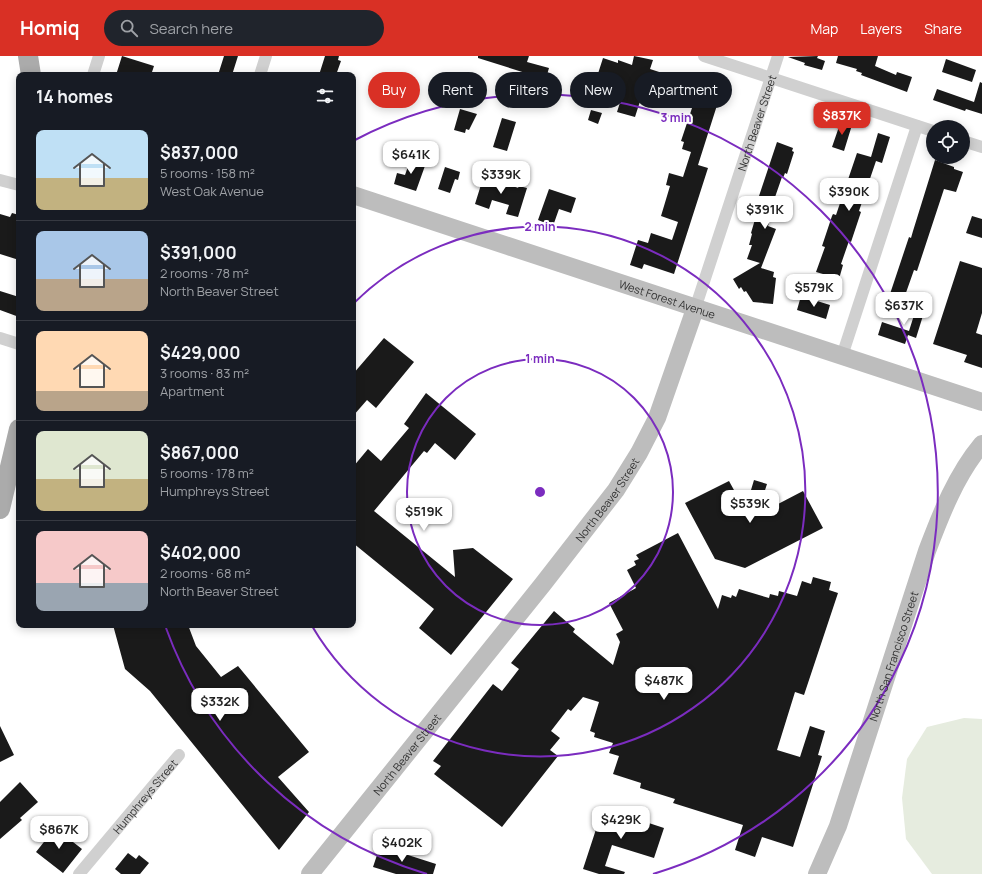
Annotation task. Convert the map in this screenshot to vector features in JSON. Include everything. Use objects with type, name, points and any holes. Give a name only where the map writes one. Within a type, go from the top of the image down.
[{"type":"main road","points":[[28,56],[31,72]]},
{"type":"main road","points":[[0,509],[16,442]]},
{"type":"street","points":[[94,72],[99,56]]},
{"type":"street","points":[[261,72],[266,56]]},
{"type":"street","points":[[704,56],[926,129]]},
{"type":"street","name":"North Beaver Street","points":[[310,874],[543,584],[616,490],[639,453],[657,418],[696,308],[778,56]]},
{"type":"street","points":[[842,356],[917,126]]},
{"type":"street","points":[[970,143],[982,147]]},
{"type":"street","points":[[0,180],[16,185]]},
{"type":"street","name":"West Forest Avenue","points":[[356,196],[982,402]]},
{"type":"street","points":[[0,338],[16,343]]},
{"type":"street","name":"North San Francisco Street","points":[[817,874],[838,826],[927,550],[944,507],[971,457],[982,444]]},
{"type":"street","name":"Humphreys Street","points":[[79,874],[179,755]]},
{"type":"shaded area","points":[[964,718],[982,719],[982,874],[932,874],[906,839],[902,798],[907,759],[927,727]]},
{"type":"building","points":[[122,56],[154,66],[152,72],[117,72]]},
{"type":"building","points":[[224,56],[238,56],[233,72],[219,72]]},
{"type":"building","points":[[325,56],[339,56],[338,60],[341,61],[337,72],[320,72]]},
{"type":"building","points":[[478,56],[529,56],[527,62],[549,68],[548,72],[522,72],[478,58]]},
{"type":"building","points":[[634,56],[653,60],[650,69],[659,72],[634,72],[634,108],[638,108],[635,117],[617,112],[618,108],[626,108],[626,72],[599,72],[603,58],[618,63],[618,60],[632,65]]},
{"type":"building","points":[[818,56],[817,58],[825,61],[822,70],[804,65],[805,63],[788,57]]},
{"type":"building","points":[[838,56],[878,56],[875,66],[896,75],[897,72],[912,77],[907,92],[861,75],[862,73],[856,71],[857,69],[836,63]]},
{"type":"building","points":[[946,59],[976,70],[972,82],[942,72]]},
{"type":"building","points":[[980,82],[982,83],[982,114],[966,109],[965,111],[933,100],[937,89],[974,102]]},
{"type":"building","points":[[692,108],[716,108],[698,165],[708,168],[674,274],[644,264],[642,269],[630,265],[638,240],[648,243],[651,233],[672,240],[678,222],[661,216],[670,186],[666,185],[669,173],[683,177],[691,152],[682,149],[684,142],[681,141]]},
{"type":"building","points":[[460,109],[477,114],[469,130],[466,129],[465,133],[454,130]]},
{"type":"building","points":[[591,110],[602,113],[598,124],[588,120]]},
{"type":"building","points":[[502,118],[516,122],[507,151],[493,147]]},
{"type":"building","points":[[841,121],[852,125],[844,151],[832,147]]},
{"type":"building","points":[[878,133],[890,137],[882,163],[876,161],[859,211],[861,212],[851,242],[849,241],[841,264],[843,265],[839,279],[835,278],[833,283],[821,279],[823,274],[816,272],[825,247],[822,246],[832,216],[833,214],[836,215],[857,153],[871,157]]},
{"type":"building","points":[[777,142],[793,148],[792,151],[794,152],[787,174],[785,173],[783,178],[782,177],[774,200],[776,200],[768,226],[776,229],[761,268],[774,272],[773,277],[776,278],[773,304],[753,302],[746,291],[744,292],[741,287],[739,289],[733,279],[760,263],[747,259],[752,245],[749,245],[756,216],[753,214]]},
{"type":"building","points":[[411,158],[426,163],[416,191],[394,184],[397,173],[405,175]]},
{"type":"building","points":[[934,164],[946,164],[963,172],[956,192],[944,189],[917,271],[914,270],[902,304],[888,300],[909,237],[911,238]]},
{"type":"building","points":[[445,167],[460,172],[458,180],[455,179],[450,193],[438,189]]},
{"type":"building","points":[[484,175],[518,188],[519,186],[527,188],[518,217],[506,214],[509,205],[492,200],[489,209],[475,204]]},
{"type":"building","points":[[549,189],[576,198],[571,213],[559,209],[553,226],[538,220]]},
{"type":"building","points":[[12,213],[16,214],[16,259],[0,254],[0,214],[10,217]]},
{"type":"building","points":[[972,216],[982,219],[982,238],[966,233]]},
{"type":"building","points":[[960,261],[982,268],[982,313],[976,333],[982,335],[982,368],[964,362],[967,355],[933,344]]},
{"type":"building","points":[[0,291],[16,296],[16,316],[0,310]]},
{"type":"building","points":[[801,296],[830,305],[826,319],[797,310]]},
{"type":"building","points":[[913,302],[926,306],[916,338],[908,335],[905,344],[878,335],[882,322],[909,331],[915,312],[910,311]]},
{"type":"building","points":[[384,338],[414,362],[376,408],[367,400],[356,413],[356,371]]},
{"type":"building","points":[[426,393],[476,434],[455,460],[435,443],[427,453],[424,451],[374,511],[455,577],[453,550],[473,548],[513,579],[451,655],[419,628],[434,609],[356,545],[356,463],[368,449],[381,461],[409,428],[404,424]]},
{"type":"building","points":[[754,480],[767,484],[757,515],[803,491],[823,528],[745,568],[715,559],[685,503],[729,481],[745,510]]},
{"type":"building","points":[[678,533],[718,609],[722,595],[731,598],[732,595],[736,597],[739,589],[769,598],[770,594],[778,596],[779,591],[797,596],[802,581],[811,584],[813,577],[831,582],[829,590],[838,593],[804,695],[795,692],[777,750],[800,757],[810,726],[825,731],[818,755],[822,756],[793,847],[762,837],[755,857],[735,850],[743,825],[673,803],[675,799],[640,788],[641,783],[613,774],[619,756],[609,753],[613,743],[594,737],[595,733],[590,731],[599,702],[583,697],[571,711],[568,709],[551,731],[560,738],[550,750],[558,756],[502,827],[434,774],[441,766],[433,761],[493,684],[502,691],[519,669],[511,663],[554,611],[575,629],[573,632],[613,665],[620,642],[616,634],[623,630],[609,603],[636,588],[627,570],[636,565],[634,561],[639,559],[636,555]]},
{"type":"building","points":[[114,628],[189,628],[196,646],[221,677],[238,666],[309,752],[278,777],[309,812],[279,850],[150,691],[125,669]]},
{"type":"building","points":[[0,726],[14,755],[0,762]]},
{"type":"building","points":[[20,782],[38,802],[20,818],[22,820],[0,839],[0,802]]},
{"type":"building","points":[[603,808],[664,828],[654,858],[612,845],[605,866],[625,872],[624,874],[599,874],[583,869]]},
{"type":"building","points":[[55,828],[82,849],[63,873],[36,852]]},
{"type":"building","points":[[380,846],[436,864],[433,874],[396,874],[373,867]]},
{"type":"building","points":[[128,853],[136,859],[139,855],[149,863],[140,874],[121,874],[115,869]]}]
